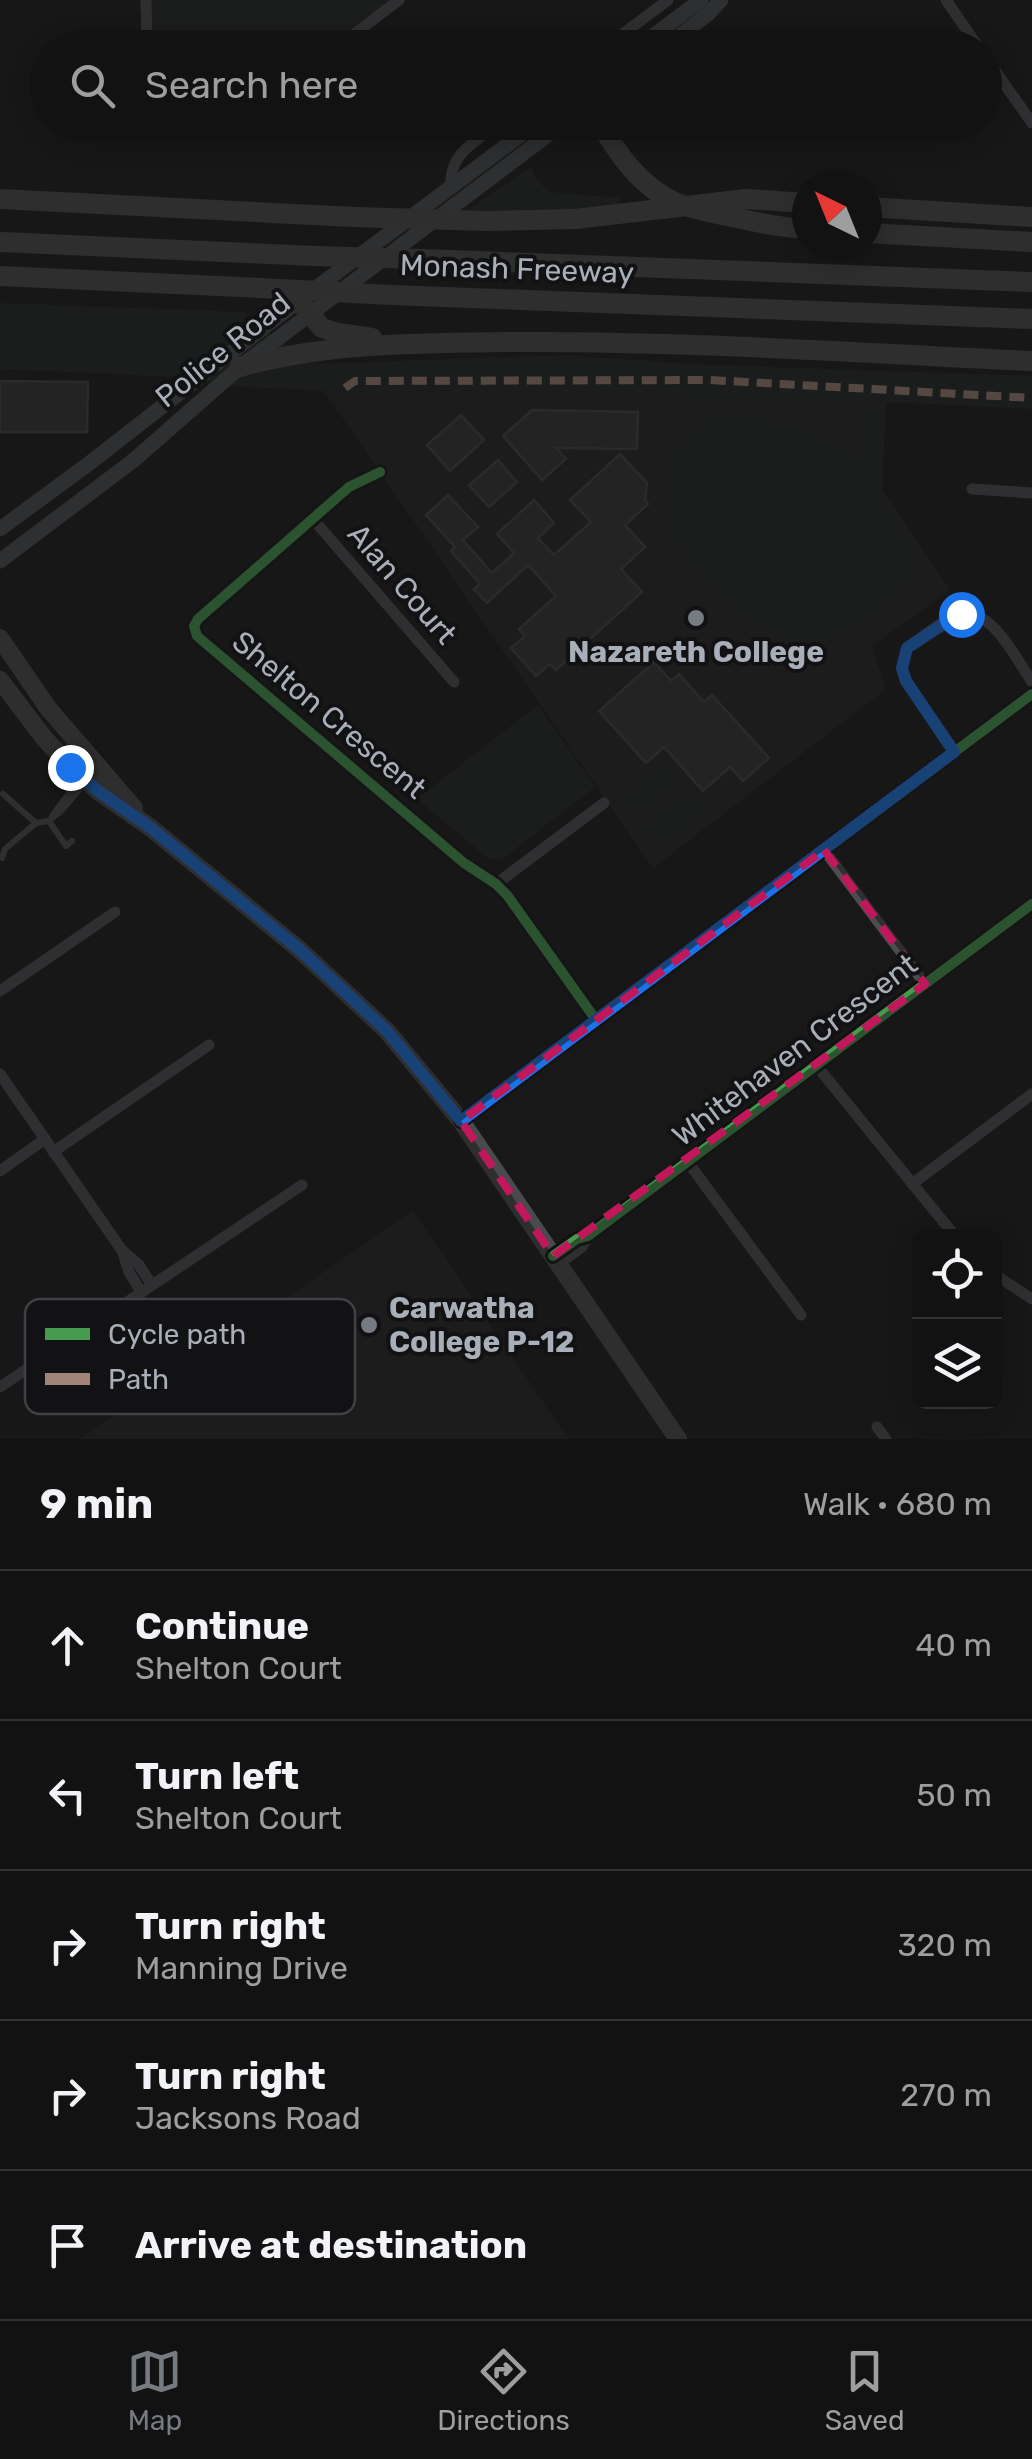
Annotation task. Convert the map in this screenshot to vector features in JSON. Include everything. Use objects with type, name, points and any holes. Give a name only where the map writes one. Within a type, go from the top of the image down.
[{"type":"highway","points":[[610,140],[631,168],[674,202],[792,228]]},
{"type":"highway","points":[[619,140],[631,168]]},
{"type":"highway","points":[[0,200],[486,221],[574,219],[746,199],[792,202]]},
{"type":"highway","points":[[882,208],[1032,217]]},
{"type":"highway","points":[[882,234],[1032,242]]},
{"type":"highway","name":"Monash Freeway","points":[[0,242],[1032,282]]},
{"type":"highway","name":"Monash Freeway","points":[[0,276],[1032,319]]},
{"type":"highway","points":[[305,308],[322,328],[403,343]]},
{"type":"highway","points":[[901,314],[1032,329]]},
{"type":"highway","points":[[240,367],[287,355],[403,343],[582,342],[1032,361]]},
{"type":"main road","points":[[661,30],[701,0]]},
{"type":"main road","points":[[687,30],[721,0]]},
{"type":"main road","name":"Police Road","points":[[0,561],[134,460],[305,308],[515,140]]},
{"type":"main road","name":"Police Road","points":[[0,528],[542,140]]},
{"type":"main road","points":[[90,462],[132,442],[138,445],[134,460]]},
{"type":"main road","points":[[0,638],[48,708],[151,828]]},
{"type":"main road","points":[[0,680],[44,738],[84,779],[151,828],[300,950],[387,1031],[461,1121],[678,1439]]},
{"type":"street","points":[[146,0],[147,30]]},
{"type":"street","points":[[360,30],[399,0]]},
{"type":"street","points":[[628,30],[668,0]]},
{"type":"street","points":[[946,0],[967,30]]},
{"type":"street","points":[[1002,79],[1032,123]]},
{"type":"street","points":[[452,188],[450,173],[455,160],[480,140]]},
{"type":"street","name":"Shelton Crescent","points":[[380,472],[349,487],[198,619],[194,626],[197,636],[464,862],[496,884],[514,903],[596,1020]]},
{"type":"street","points":[[972,489],[1032,493]]},
{"type":"street","name":"Alan Court","points":[[312,518],[454,682]]},
{"type":"street","points":[[954,752],[906,681],[902,668],[907,648],[954,617],[980,616],[992,625],[1032,682]]},
{"type":"street","points":[[461,1121],[1032,694]]},
{"type":"street","points":[[496,884],[604,803]]},
{"type":"street","points":[[824,850],[925,984]]},
{"type":"street","name":"Whitehaven Crescent","points":[[556,1260],[577,1239],[588,1236],[1032,904]]},
{"type":"street","points":[[0,991],[115,912]]},
{"type":"street","points":[[53,1152],[209,1045]]},
{"type":"street","points":[[816,1065],[949,1229]]},
{"type":"street","points":[[0,1074],[121,1250],[129,1272],[147,1288]]},
{"type":"street","points":[[912,1184],[1032,1094]]},
{"type":"street","points":[[0,1170],[44,1139]]},
{"type":"street","points":[[687,1162],[801,1315]]},
{"type":"street","points":[[131,1299],[302,1185]]},
{"type":"street","points":[[1002,1279],[1032,1299]]},
{"type":"street","points":[[0,1387],[25,1370]]},
{"type":"street","points":[[878,1426],[886,1439]]},
{"type":"lane","points":[[452,188],[462,192],[484,185]]},
{"type":"lane","points":[[2,851],[36,823],[48,821],[62,810],[84,779]]},
{"type":"lane","points":[[3,794],[36,823]]},
{"type":"lane","points":[[48,821],[66,846],[72,842]]},
{"type":"highlighted area","points":[[824,850],[925,984],[553,1256],[461,1121]]},
{"type":"shaded area","points":[[146,0],[399,0],[360,30],[147,30]]},
{"type":"shaded area","points":[[531,167],[548,192],[621,198],[620,208],[466,211]]},
{"type":"shaded area","points":[[0,303],[244,312],[310,364],[565,355],[710,365],[1032,376],[1032,409],[886,402],[324,391],[247,387],[177,377],[0,371]]},
{"type":"shaded area","name":"Nazareth College","points":[[324,391],[886,402],[882,490],[950,590],[872,646],[886,689],[653,868]]},
{"type":"shaded area","points":[[864,405],[883,406],[878,490],[913,543],[919,562],[916,573],[895,600],[855,632],[812,642],[770,632],[727,604],[674,542],[664,521],[660,499],[664,466],[676,446],[699,422],[732,412],[801,426],[833,440],[858,462]]},
{"type":"shaded area","points":[[538,705],[595,787],[501,860],[488,858],[417,799]]},
{"type":"shaded area","points":[[662,761],[682,783],[638,823],[618,800]]},
{"type":"shaded area","points":[[686,787],[706,810],[661,849],[641,827]]},
{"type":"shaded area","name":"Carwatha College P-12","points":[[413,1211],[568,1439],[80,1439],[117,1414],[355,1414],[355,1299],[284,1299]]},
{"type":"building","points":[[0,381],[88,382],[87,432],[0,432]]},
{"type":"building","points":[[532,410],[638,412],[637,449],[556,448],[566,459],[542,480],[503,436]]},
{"type":"building","points":[[461,415],[484,440],[450,471],[427,445]]},
{"type":"building","points":[[620,454],[647,483],[648,504],[625,525],[645,547],[621,569],[642,592],[556,670],[550,664],[536,676],[511,648],[525,636],[519,629],[556,596],[528,565],[487,603],[474,589],[480,584],[451,551],[455,547],[426,515],[448,495],[478,527],[463,540],[492,573],[514,553],[497,534],[534,500],[554,523],[538,538],[554,555],[591,522],[570,500]]},
{"type":"building","points":[[498,460],[517,482],[489,507],[469,485]]},
{"type":"building","points":[[654,662],[671,681],[679,674],[704,702],[712,695],[769,758],[743,781],[730,767],[703,791],[664,747],[646,763],[599,711]]},
{"type":"marked path","points":[[345,388],[355,381],[710,380],[1032,398]]},
{"type":"cycle path","points":[[380,472],[349,487],[198,619],[194,626],[197,636],[464,863],[496,884],[596,1020]]},
{"type":"cycle path","points":[[461,1121],[1032,694]]},
{"type":"cycle path","points":[[553,1256],[588,1236],[1032,904]]},
{"type":"place","name":"Nazareth College","points":[[696,618]]},
{"type":"place","name":"Carwatha College P-12","points":[[369,1325]]},
{"type":"route","points":[[70,767],[300,950],[387,1031],[461,1121],[954,752],[906,681],[902,668],[907,648],[961,614]]}]
